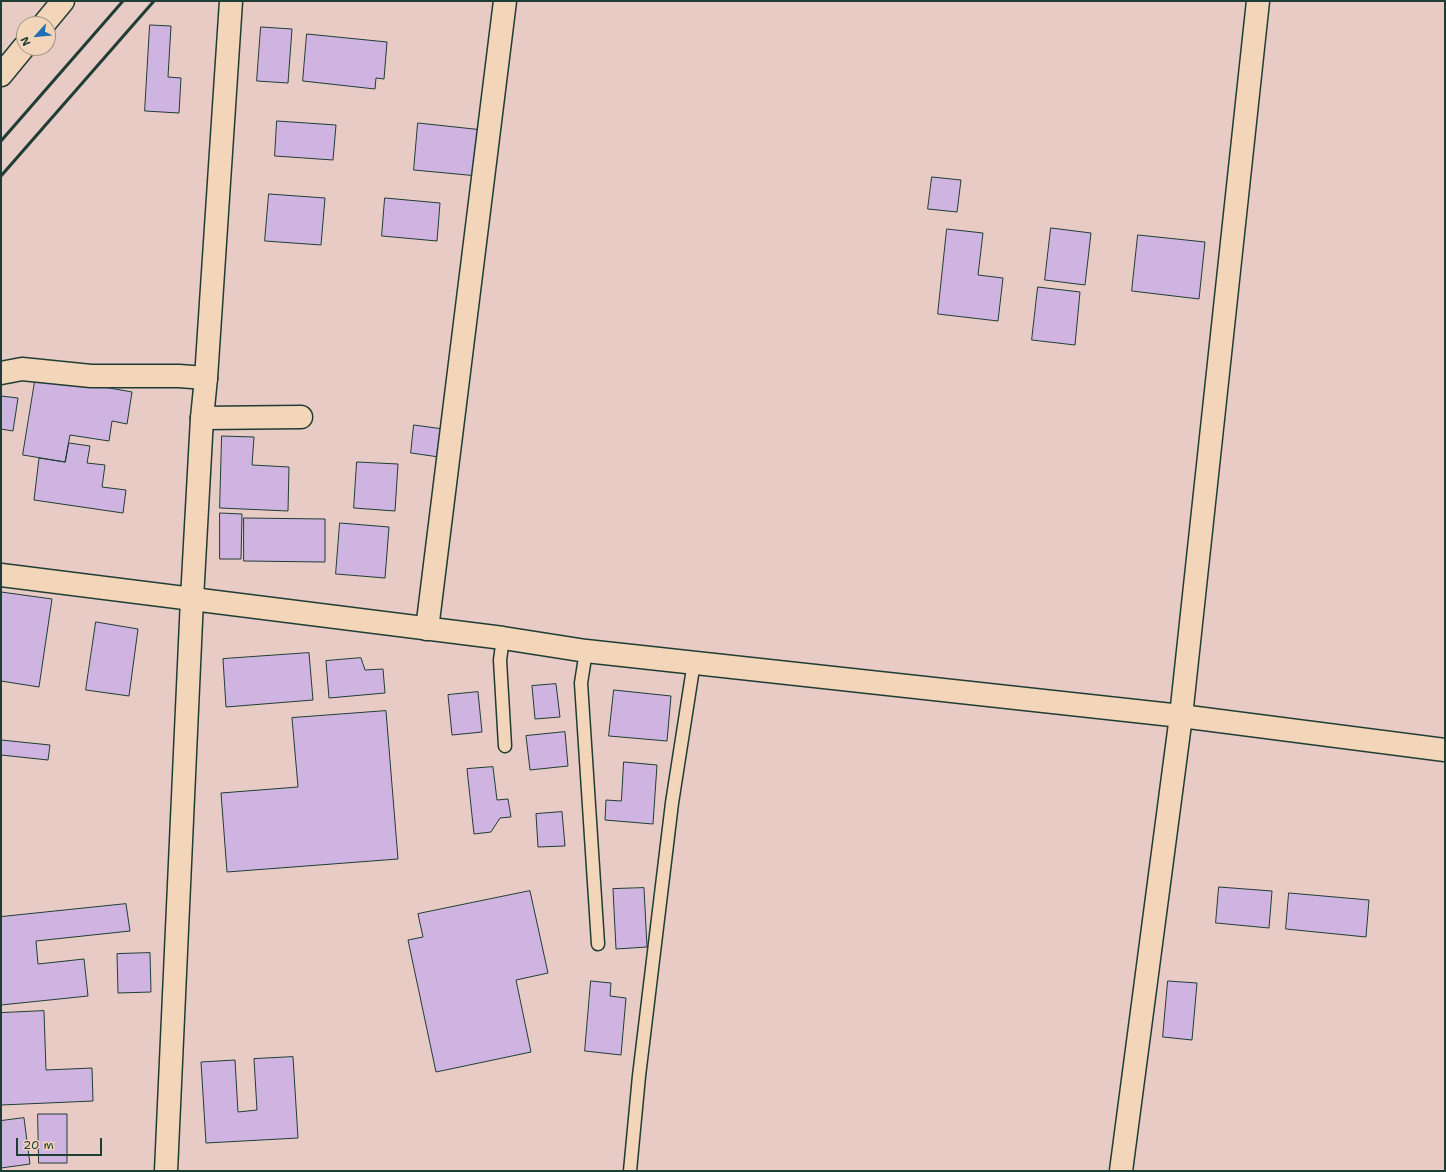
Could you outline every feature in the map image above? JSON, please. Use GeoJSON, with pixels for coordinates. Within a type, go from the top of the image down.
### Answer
{"type":"FeatureCollection","features":[{"type":"Feature","properties":{"kind":"street"},"geometry":{"type":"LineString","coordinates":[[51,16],[64,1]]}},
{"type":"Feature","properties":{"kind":"street"},"geometry":{"type":"LineString","coordinates":[[166,1171],[192,599],[202,418],[206,378],[231,1]]}},
{"type":"Feature","properties":{"kind":"street"},"geometry":{"type":"LineString","coordinates":[[427,629],[505,1]]}},
{"type":"Feature","properties":{"kind":"street"},"geometry":{"type":"LineString","coordinates":[[1121,1171],[1181,716],[1258,1]]}},
{"type":"Feature","properties":{"kind":"street"},"geometry":{"type":"LineString","coordinates":[[1,75],[17,56]]}},
{"type":"Feature","properties":{"kind":"street"},"geometry":{"type":"LineString","coordinates":[[1,373],[22,369],[91,376],[179,376],[206,378]]}},
{"type":"Feature","properties":{"kind":"street"},"geometry":{"type":"LineString","coordinates":[[202,418],[301,417]]}},
{"type":"Feature","properties":{"kind":"street"},"geometry":{"type":"LineString","coordinates":[[1,575],[503,638],[586,651],[1181,716],[1445,750]]}},
{"type":"Feature","properties":{"kind":"lane"},"geometry":{"type":"LineString","coordinates":[[503,638],[500,660],[505,746]]}},
{"type":"Feature","properties":{"kind":"lane"},"geometry":{"type":"LineString","coordinates":[[586,651],[581,683],[598,944]]}},
{"type":"Feature","properties":{"kind":"lane"},"geometry":{"type":"LineString","coordinates":[[630,1171],[639,1076],[671,811],[694,662]]}},
{"type":"Feature","properties":{"kind":"building"},"geometry":{"type":"Polygon","coordinates":[[[150,25],[171,26],[168,77],[181,78],[179,113],[145,111],[150,25]]]}},
{"type":"Feature","properties":{"kind":"building"},"geometry":{"type":"Polygon","coordinates":[[[261,27],[292,29],[288,83],[257,81],[261,27]]]}},
{"type":"Feature","properties":{"kind":"building"},"geometry":{"type":"Polygon","coordinates":[[[307,34],[387,42],[384,79],[376,78],[375,89],[303,81],[307,34]]]}},
{"type":"Feature","properties":{"kind":"building"},"geometry":{"type":"Polygon","coordinates":[[[277,121],[336,125],[333,160],[275,156],[277,121]]]}},
{"type":"Feature","properties":{"kind":"building"},"geometry":{"type":"Polygon","coordinates":[[[418,123],[483,130],[478,176],[414,170],[418,123]]]}},
{"type":"Feature","properties":{"kind":"building"},"geometry":{"type":"Polygon","coordinates":[[[932,177],[961,180],[957,212],[928,209],[932,177]]]}},
{"type":"Feature","properties":{"kind":"building"},"geometry":{"type":"Polygon","coordinates":[[[269,194],[325,198],[321,245],[265,241],[269,194]]]}},
{"type":"Feature","properties":{"kind":"building"},"geometry":{"type":"Polygon","coordinates":[[[385,198],[440,203],[437,241],[382,236],[385,198]]]}},
{"type":"Feature","properties":{"kind":"building"},"geometry":{"type":"Polygon","coordinates":[[[1051,228],[1091,233],[1085,285],[1045,280],[1051,228]]]}},
{"type":"Feature","properties":{"kind":"building"},"geometry":{"type":"Polygon","coordinates":[[[947,229],[983,233],[978,275],[1003,278],[998,321],[938,314],[947,229]]]}},
{"type":"Feature","properties":{"kind":"building"},"geometry":{"type":"Polygon","coordinates":[[[1138,235],[1205,242],[1199,299],[1132,291],[1138,235]]]}},
{"type":"Feature","properties":{"kind":"building"},"geometry":{"type":"Polygon","coordinates":[[[1038,287],[1080,292],[1075,345],[1032,340],[1038,287]]]}},
{"type":"Feature","properties":{"kind":"building"},"geometry":{"type":"Polygon","coordinates":[[[36,375],[132,392],[127,424],[112,421],[109,441],[70,435],[65,462],[23,455],[36,375]]]}},
{"type":"Feature","properties":{"kind":"building"},"geometry":{"type":"Polygon","coordinates":[[[1,396],[18,398],[13,431],[1,429],[1,396]]]}},
{"type":"Feature","properties":{"kind":"building"},"geometry":{"type":"Polygon","coordinates":[[[414,425],[443,429],[439,457],[411,453],[414,425]]]}},
{"type":"Feature","properties":{"kind":"building"},"geometry":{"type":"Polygon","coordinates":[[[222,436],[254,437],[252,465],[289,467],[288,511],[220,508],[222,436]]]}},
{"type":"Feature","properties":{"kind":"building"},"geometry":{"type":"Polygon","coordinates":[[[69,443],[90,446],[87,463],[105,465],[102,487],[126,490],[123,513],[34,500],[39,458],[65,462],[69,443]]]}},
{"type":"Feature","properties":{"kind":"building"},"geometry":{"type":"Polygon","coordinates":[[[357,462],[398,464],[395,511],[354,508],[357,462]]]}},
{"type":"Feature","properties":{"kind":"building"},"geometry":{"type":"Polygon","coordinates":[[[220,513],[242,514],[241,559],[220,559],[220,513]]]}},
{"type":"Feature","properties":{"kind":"building"},"geometry":{"type":"Polygon","coordinates":[[[244,518],[325,519],[325,562],[244,561],[244,518]]]}},
{"type":"Feature","properties":{"kind":"building"},"geometry":{"type":"Polygon","coordinates":[[[340,523],[389,527],[385,578],[336,574],[340,523]]]}},
{"type":"Feature","properties":{"kind":"building"},"geometry":{"type":"Polygon","coordinates":[[[1,592],[52,599],[39,687],[1,681],[1,592]]]}},
{"type":"Feature","properties":{"kind":"building"},"geometry":{"type":"Polygon","coordinates":[[[96,622],[138,629],[129,696],[86,690],[96,622]]]}},
{"type":"Feature","properties":{"kind":"building"},"geometry":{"type":"Polygon","coordinates":[[[309,653],[313,700],[226,707],[223,659],[309,653]]]}},
{"type":"Feature","properties":{"kind":"building"},"geometry":{"type":"Polygon","coordinates":[[[361,658],[365,670],[383,669],[385,693],[329,698],[326,661],[361,658]]]}},
{"type":"Feature","properties":{"kind":"building"},"geometry":{"type":"Polygon","coordinates":[[[556,684],[560,717],[535,719],[532,686],[556,684]]]}},
{"type":"Feature","properties":{"kind":"building"},"geometry":{"type":"Polygon","coordinates":[[[614,690],[671,696],[667,741],[609,736],[614,690]]]}},
{"type":"Feature","properties":{"kind":"building"},"geometry":{"type":"Polygon","coordinates":[[[478,692],[482,732],[452,735],[448,695],[478,692]]]}},
{"type":"Feature","properties":{"kind":"building"},"geometry":{"type":"Polygon","coordinates":[[[386,711],[398,859],[227,872],[221,793],[298,787],[292,718],[386,711]]]}},
{"type":"Feature","properties":{"kind":"building"},"geometry":{"type":"Polygon","coordinates":[[[565,732],[568,766],[530,770],[526,736],[565,732]]]}},
{"type":"Feature","properties":{"kind":"building"},"geometry":{"type":"Polygon","coordinates":[[[1,740],[50,745],[48,760],[1,755],[1,740]]]}},
{"type":"Feature","properties":{"kind":"building"},"geometry":{"type":"Polygon","coordinates":[[[624,762],[657,765],[653,824],[605,820],[606,800],[621,801],[624,762]]]}},
{"type":"Feature","properties":{"kind":"building"},"geometry":{"type":"Polygon","coordinates":[[[493,767],[497,800],[508,799],[511,817],[500,818],[491,832],[474,834],[467,769],[493,767]]]}},
{"type":"Feature","properties":{"kind":"building"},"geometry":{"type":"Polygon","coordinates":[[[562,812],[565,846],[538,847],[536,814],[562,812]]]}},
{"type":"Feature","properties":{"kind":"building"},"geometry":{"type":"Polygon","coordinates":[[[1219,887],[1272,891],[1269,928],[1216,923],[1219,887]]]}},
{"type":"Feature","properties":{"kind":"building"},"geometry":{"type":"Polygon","coordinates":[[[644,888],[647,947],[616,949],[613,889],[644,888]]]}},
{"type":"Feature","properties":{"kind":"building"},"geometry":{"type":"Polygon","coordinates":[[[530,891],[548,973],[516,980],[531,1052],[436,1072],[408,940],[423,937],[418,914],[530,891]]]}},
{"type":"Feature","properties":{"kind":"building"},"geometry":{"type":"Polygon","coordinates":[[[1289,893],[1369,900],[1366,937],[1286,929],[1289,893]]]}},
{"type":"Feature","properties":{"kind":"building"},"geometry":{"type":"Polygon","coordinates":[[[126,904],[130,931],[36,941],[38,964],[84,959],[88,996],[1,1005],[1,917],[126,904]]]}},
{"type":"Feature","properties":{"kind":"building"},"geometry":{"type":"Polygon","coordinates":[[[150,953],[151,992],[118,993],[117,954],[150,953]]]}},
{"type":"Feature","properties":{"kind":"building"},"geometry":{"type":"Polygon","coordinates":[[[591,981],[611,983],[610,996],[626,998],[621,1055],[585,1051],[591,981]]]}},
{"type":"Feature","properties":{"kind":"building"},"geometry":{"type":"Polygon","coordinates":[[[1168,981],[1197,983],[1192,1040],[1163,1037],[1168,981]]]}},
{"type":"Feature","properties":{"kind":"building"},"geometry":{"type":"Polygon","coordinates":[[[44,1011],[46,1070],[92,1068],[93,1101],[1,1105],[1,1013],[44,1011]]]}},
{"type":"Feature","properties":{"kind":"building"},"geometry":{"type":"Polygon","coordinates":[[[293,1057],[298,1138],[206,1143],[201,1062],[235,1060],[238,1112],[257,1110],[254,1059],[293,1057]]]}},
{"type":"Feature","properties":{"kind":"building"},"geometry":{"type":"Polygon","coordinates":[[[38,1114],[67,1114],[67,1163],[39,1163],[38,1114]]]}},
{"type":"Feature","properties":{"kind":"building"},"geometry":{"type":"Polygon","coordinates":[[[24,1118],[30,1164],[1,1168],[1,1121],[24,1118]]]}},
{"type":"Feature","properties":{"kind":"railway"},"geometry":{"type":"LineString","coordinates":[[1,141],[123,1]]}},
{"type":"Feature","properties":{"kind":"railway"},"geometry":{"type":"LineString","coordinates":[[1,176],[154,1]]}}]}
